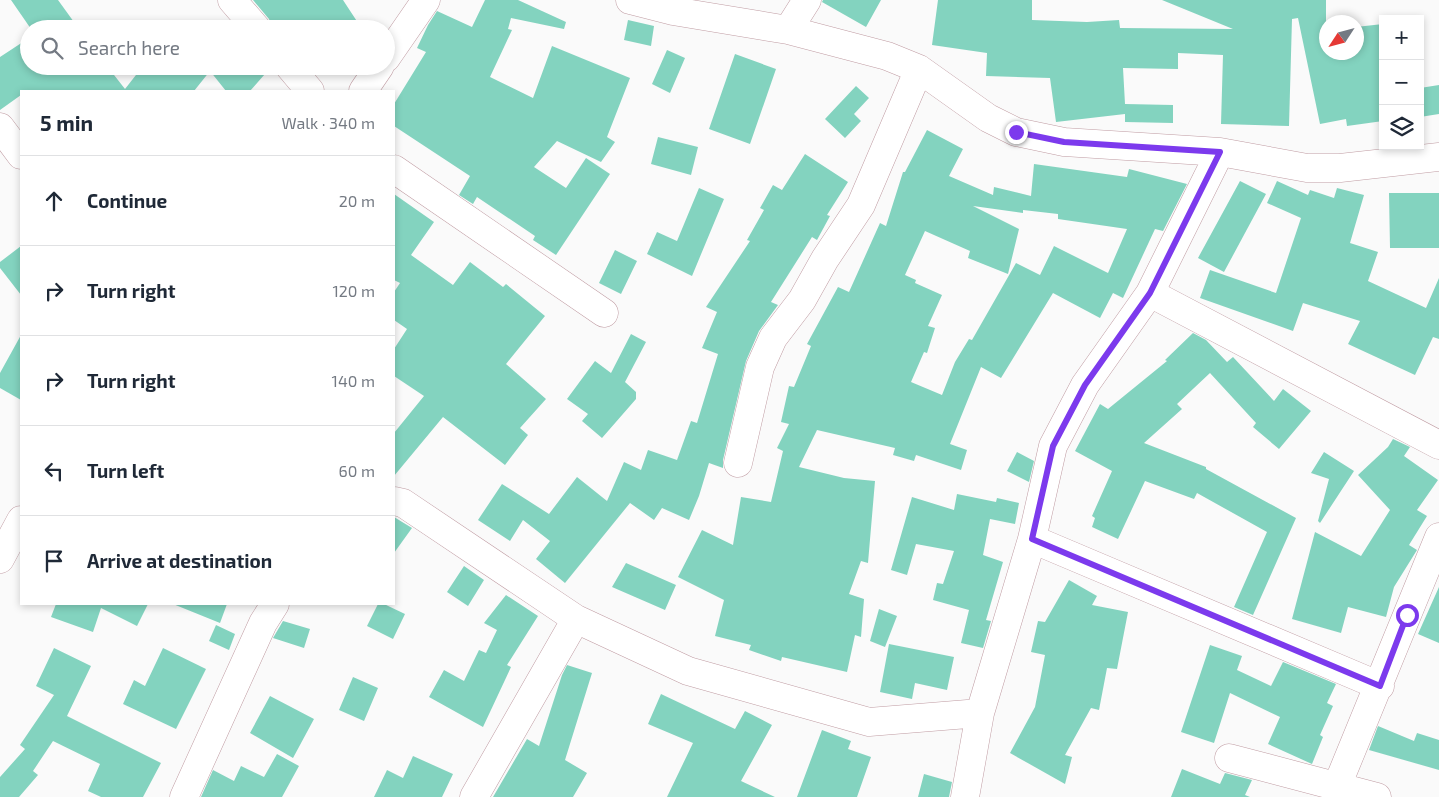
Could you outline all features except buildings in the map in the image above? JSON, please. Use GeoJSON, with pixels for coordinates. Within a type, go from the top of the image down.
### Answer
{"type":"FeatureCollection","features":[{"type":"Feature","properties":{"kind":"street"},"geometry":{"type":"LineString","coordinates":[[232,0],[249,20]]}},
{"type":"Feature","properties":{"kind":"street"},"geometry":{"type":"LineString","coordinates":[[395,45],[426,0]]}},
{"type":"Feature","properties":{"kind":"street"},"geometry":{"type":"LineString","coordinates":[[630,0],[672,11],[788,30],[887,56],[919,69],[988,118],[1016,132],[1038,138],[1064,142],[1220,152],[1308,168],[1340,168],[1439,157]]}},
{"type":"Feature","properties":{"kind":"street"},"geometry":{"type":"LineString","coordinates":[[788,30],[806,0]]}},
{"type":"Feature","properties":{"kind":"street"},"geometry":{"type":"LineString","coordinates":[[738,463],[760,367],[773,338],[802,300],[825,259],[861,206],[919,69]]}},
{"type":"Feature","properties":{"kind":"street"},"geometry":{"type":"LineString","coordinates":[[297,75],[309,90]]}},
{"type":"Feature","properties":{"kind":"street"},"geometry":{"type":"LineString","coordinates":[[364,90],[374,75]]}},
{"type":"Feature","properties":{"kind":"street"},"geometry":{"type":"LineString","coordinates":[[0,127],[20,154]]}},
{"type":"Feature","properties":{"kind":"street"},"geometry":{"type":"LineString","coordinates":[[965,797],[980,713],[1032,539],[1053,446],[1085,385],[1150,293],[1220,152]]}},
{"type":"Feature","properties":{"kind":"street"},"geometry":{"type":"LineString","coordinates":[[395,170],[604,313]]}},
{"type":"Feature","properties":{"kind":"street"},"geometry":{"type":"LineString","coordinates":[[1150,293],[1439,445]]}},
{"type":"Feature","properties":{"kind":"street"},"geometry":{"type":"LineString","coordinates":[[395,501],[403,502],[576,619],[688,671],[869,722],[980,713]]}},
{"type":"Feature","properties":{"kind":"street"},"geometry":{"type":"LineString","coordinates":[[0,560],[11,526]]}},
{"type":"Feature","properties":{"kind":"street"},"geometry":{"type":"LineString","coordinates":[[1337,786],[1380,686],[1439,537]]}},
{"type":"Feature","properties":{"kind":"street"},"geometry":{"type":"LineString","coordinates":[[1032,539],[1380,686]]}},
{"type":"Feature","properties":{"kind":"street"},"geometry":{"type":"LineString","coordinates":[[184,797],[263,623],[274,605]]}},
{"type":"Feature","properties":{"kind":"street"},"geometry":{"type":"LineString","coordinates":[[474,797],[576,619]]}},
{"type":"Feature","properties":{"kind":"street"},"geometry":{"type":"LineString","coordinates":[[1229,758],[1377,797]]}},
{"type":"Feature","properties":{"kind":"route"},"geometry":{"type":"LineString","coordinates":[[1016,132],[1064,142],[1220,152],[1150,293],[1085,385],[1053,446],[1032,539],[1380,686],[1407,615]]}}]}
